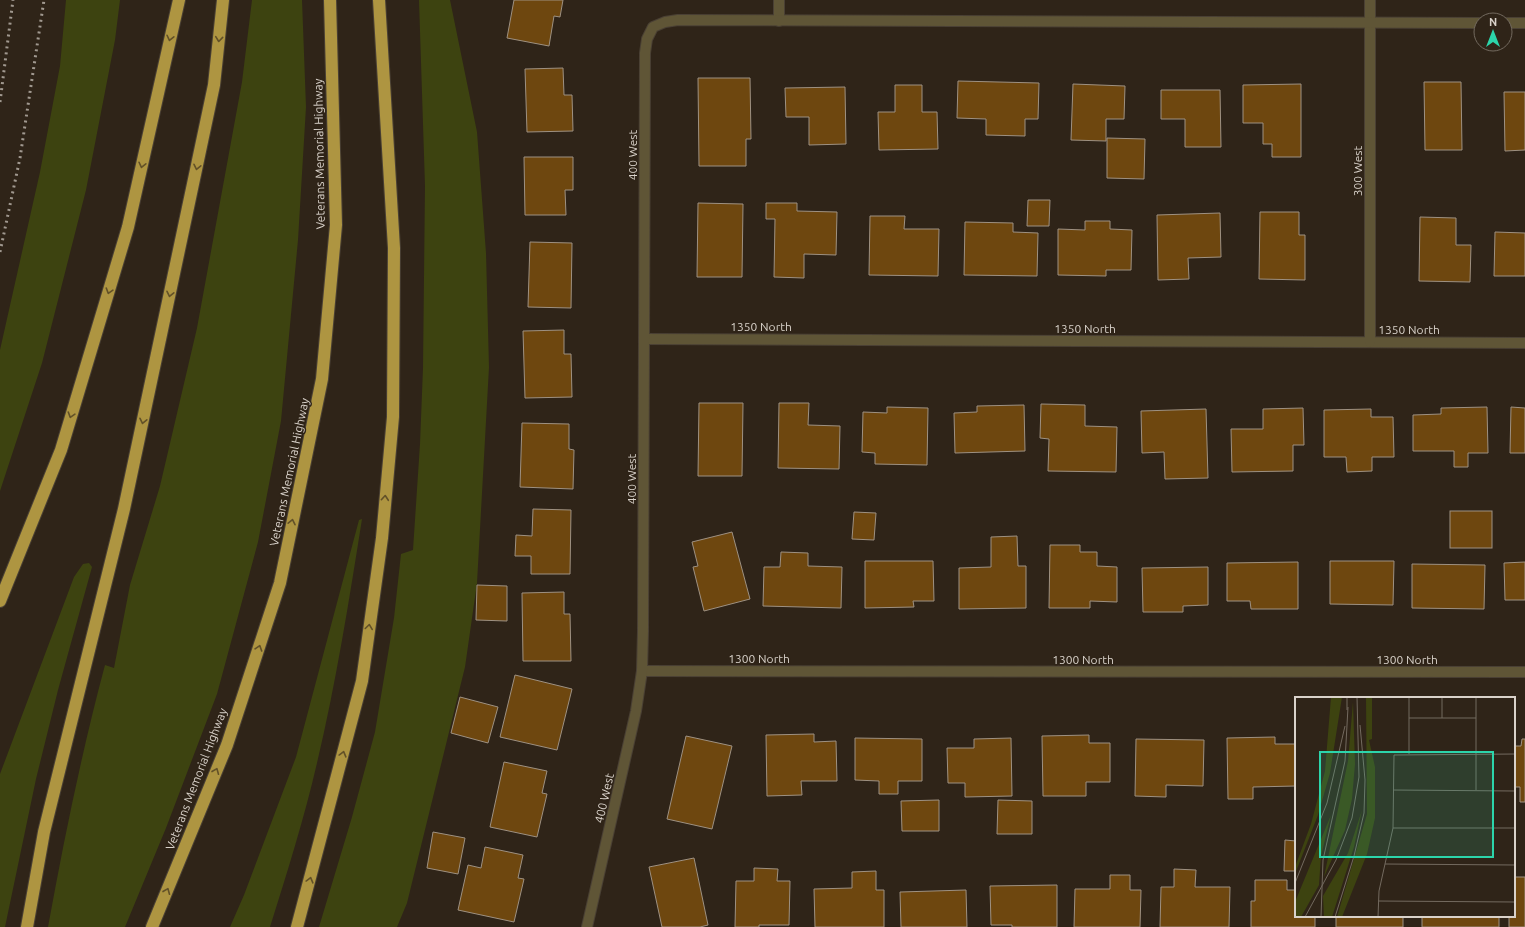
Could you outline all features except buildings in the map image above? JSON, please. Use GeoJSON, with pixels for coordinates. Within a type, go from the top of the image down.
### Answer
{"type":"FeatureCollection","features":[{"type":"Feature","properties":{"kind":"highway"},"geometry":{"type":"LineString","coordinates":[[0,601],[61,450],[128,227],[179,0]]}},
{"type":"Feature","properties":{"kind":"highway"},"geometry":{"type":"LineString","coordinates":[[27,927],[44,832],[124,509],[214,85],[223,0]]}},
{"type":"Feature","properties":{"kind":"highway","name":"Veterans Memorial Highway"},"geometry":{"type":"LineString","coordinates":[[152,927],[227,745],[280,583],[322,379],[336,225],[330,0]]}},
{"type":"Feature","properties":{"kind":"highway"},"geometry":{"type":"LineString","coordinates":[[296,927],[362,681],[382,538],[393,417],[394,248],[379,0]]}},
{"type":"Feature","properties":{"kind":"street"},"geometry":{"type":"LineString","coordinates":[[779,0],[779,21],[1473,23]]}},
{"type":"Feature","properties":{"kind":"street","name":"300 West"},"geometry":{"type":"LineString","coordinates":[[1370,0],[1370,342]]}},
{"type":"Feature","properties":{"kind":"street","name":"400 West"},"geometry":{"type":"LineString","coordinates":[[587,927],[628,749],[642,671],[645,53],[647,39],[653,27],[665,22],[678,20],[779,21]]}},
{"type":"Feature","properties":{"kind":"street"},"geometry":{"type":"LineString","coordinates":[[1513,23],[1525,23]]}},
{"type":"Feature","properties":{"kind":"street","name":"1350 North"},"geometry":{"type":"LineString","coordinates":[[644,339],[1525,343]]}},
{"type":"Feature","properties":{"kind":"street","name":"1300 North"},"geometry":{"type":"LineString","coordinates":[[642,671],[1525,672]]}},
{"type":"Feature","properties":{"kind":"green space"},"geometry":{"type":"Polygon","coordinates":[[[66,0],[120,0],[115,40],[86,190],[42,363],[0,491],[0,350],[40,172],[60,66],[66,0]]]}},
{"type":"Feature","properties":{"kind":"green space"},"geometry":{"type":"Polygon","coordinates":[[[252,0],[302,0],[306,107],[298,240],[281,421],[258,542],[217,694],[166,828],[125,927],[48,927],[74,795],[97,697],[105,665],[114,668],[130,585],[160,486],[197,328],[242,82],[252,0]]]}},
{"type":"Feature","properties":{"kind":"green space"},"geometry":{"type":"Polygon","coordinates":[[[419,0],[450,0],[477,132],[486,253],[489,367],[477,583],[465,667],[407,903],[397,927],[319,927],[352,817],[375,732],[394,618],[401,554],[413,550],[423,368],[425,186],[419,0]]]}},
{"type":"Feature","properties":{"kind":"green space"},"geometry":{"type":"Polygon","coordinates":[[[362,519],[342,642],[324,733],[301,825],[270,927],[230,927],[244,895],[296,757],[359,520],[362,519]]]}},
{"type":"Feature","properties":{"kind":"green space"},"geometry":{"type":"Polygon","coordinates":[[[89,563],[92,567],[58,690],[36,779],[5,927],[0,927],[0,774],[74,577],[83,564],[89,563]]]}},
{"type":"Feature","properties":{"kind":"railway"},"geometry":{"type":"LineString","coordinates":[[0,102],[13,0]]}},
{"type":"Feature","properties":{"kind":"railway"},"geometry":{"type":"LineString","coordinates":[[0,252],[20,158],[44,0]]}}]}
